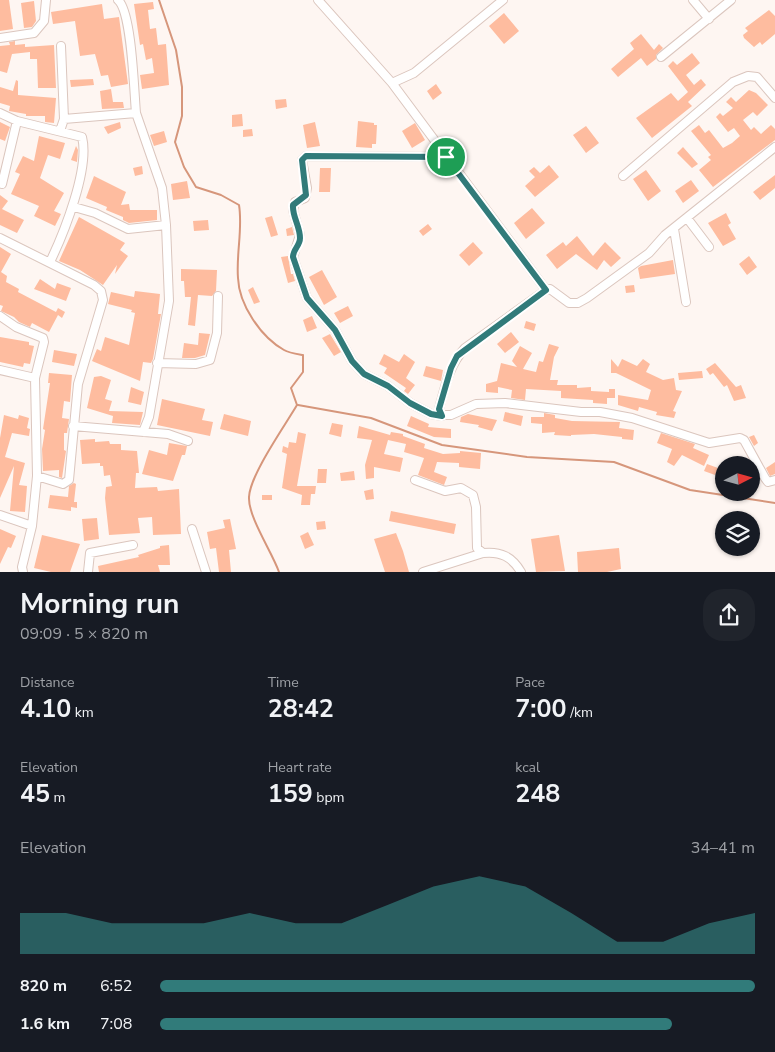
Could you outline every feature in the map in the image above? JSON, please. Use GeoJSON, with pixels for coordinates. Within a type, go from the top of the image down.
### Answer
{"type":"FeatureCollection","features":[{"type":"Feature","properties":{"kind":"street"},"geometry":{"type":"LineString","coordinates":[[0,38],[34,33],[44,21],[46,0]]}},
{"type":"Feature","properties":{"kind":"street"},"geometry":{"type":"LineString","coordinates":[[118,0],[125,8],[132,54],[136,113],[162,188],[166,225],[169,301],[149,417],[143,432]]}},
{"type":"Feature","properties":{"kind":"street"},"geometry":{"type":"LineString","coordinates":[[318,0],[392,83],[546,290],[550,290],[568,303],[582,301],[649,253],[687,218],[775,147]]}},
{"type":"Feature","properties":{"kind":"street"},"geometry":{"type":"LineString","coordinates":[[392,83],[414,73],[503,0]]}},
{"type":"Feature","properties":{"kind":"street"},"geometry":{"type":"LineString","coordinates":[[693,0],[709,19]]}},
{"type":"Feature","properties":{"kind":"street"},"geometry":{"type":"LineString","coordinates":[[661,57],[731,0]]}},
{"type":"Feature","properties":{"kind":"street"},"geometry":{"type":"LineString","coordinates":[[60,131],[64,119],[61,46]]}},
{"type":"Feature","properties":{"kind":"street"},"geometry":{"type":"LineString","coordinates":[[623,176],[733,82],[748,76],[757,77],[775,98]]}},
{"type":"Feature","properties":{"kind":"street"},"geometry":{"type":"LineString","coordinates":[[0,113],[17,121],[82,137],[86,150],[74,207],[50,262]]}},
{"type":"Feature","properties":{"kind":"street"},"geometry":{"type":"LineString","coordinates":[[64,119],[136,113]]}},
{"type":"Feature","properties":{"kind":"street"},"geometry":{"type":"LineString","coordinates":[[2,184],[17,121]]}},
{"type":"Feature","properties":{"kind":"street"},"geometry":{"type":"LineString","coordinates":[[446,157],[306,156],[302,160],[307,192],[305,198],[295,202],[293,210],[300,235],[299,242],[293,252],[293,257],[307,298],[335,330],[352,361],[364,374],[388,386],[410,403],[431,414],[442,416],[451,415],[476,404],[505,403],[581,412],[600,412],[632,418],[709,443],[740,438],[744,440],[764,478],[768,482],[775,480]]}},
{"type":"Feature","properties":{"kind":"street"},"geometry":{"type":"LineString","coordinates":[[74,207],[95,213],[128,229],[166,225]]}},
{"type":"Feature","properties":{"kind":"street"},"geometry":{"type":"LineString","coordinates":[[687,218],[708,247]]}},
{"type":"Feature","properties":{"kind":"street"},"geometry":{"type":"LineString","coordinates":[[674,229],[686,302]]}},
{"type":"Feature","properties":{"kind":"street"},"geometry":{"type":"LineString","coordinates":[[0,238],[94,285],[101,291],[103,300],[78,384],[69,480],[63,484],[37,476]]}},
{"type":"Feature","properties":{"kind":"street"},"geometry":{"type":"LineString","coordinates":[[442,416],[439,409],[451,368],[457,356],[546,290]]}},
{"type":"Feature","properties":{"kind":"street"},"geometry":{"type":"LineString","coordinates":[[157,363],[196,364],[210,360],[217,333],[218,296]]}},
{"type":"Feature","properties":{"kind":"street"},"geometry":{"type":"LineString","coordinates":[[0,316],[16,327],[43,338],[44,342],[35,378],[37,476],[32,526],[22,567],[23,572]]}},
{"type":"Feature","properties":{"kind":"street"},"geometry":{"type":"LineString","coordinates":[[0,370],[35,378]]}},
{"type":"Feature","properties":{"kind":"street"},"geometry":{"type":"LineString","coordinates":[[73,426],[168,434],[188,442]]}},
{"type":"Feature","properties":{"kind":"street"},"geometry":{"type":"LineString","coordinates":[[415,480],[445,490],[461,488],[473,495],[476,507],[477,548],[483,553]]}},
{"type":"Feature","properties":{"kind":"street"},"geometry":{"type":"LineString","coordinates":[[0,515],[32,526]]}},
{"type":"Feature","properties":{"kind":"street"},"geometry":{"type":"LineString","coordinates":[[192,529],[206,572]]}},
{"type":"Feature","properties":{"kind":"street"},"geometry":{"type":"LineString","coordinates":[[88,572],[90,552],[133,545]]}},
{"type":"Feature","properties":{"kind":"street"},"geometry":{"type":"LineString","coordinates":[[423,572],[483,553],[503,554],[512,560],[520,572]]}},
{"type":"Feature","properties":{"kind":"street"},"geometry":{"type":"LineString","coordinates":[[456,562],[458,572]]}},
{"type":"Feature","properties":{"kind":"building"},"geometry":{"type":"Polygon","coordinates":[[[0,0],[9,0],[13,29],[0,31],[0,0]]]}},
{"type":"Feature","properties":{"kind":"building"},"geometry":{"type":"Polygon","coordinates":[[[34,1],[36,21],[32,27],[24,28],[21,3],[34,1]]]}},
{"type":"Feature","properties":{"kind":"building"},"geometry":{"type":"Polygon","coordinates":[[[153,2],[154,9],[148,10],[150,29],[156,28],[158,45],[166,44],[169,85],[142,89],[140,75],[154,73],[152,58],[146,60],[143,44],[140,45],[134,4],[153,2]]]}},
{"type":"Feature","properties":{"kind":"building"},"geometry":{"type":"Polygon","coordinates":[[[102,4],[104,19],[119,17],[128,84],[111,87],[108,75],[101,76],[95,54],[80,56],[75,21],[53,24],[51,12],[102,4]]]}},
{"type":"Feature","properties":{"kind":"building"},"geometry":{"type":"Polygon","coordinates":[[[769,10],[775,16],[775,34],[762,45],[760,42],[754,47],[744,38],[743,35],[748,31],[745,28],[769,10]]]}},
{"type":"Feature","properties":{"kind":"building"},"geometry":{"type":"Polygon","coordinates":[[[504,13],[519,31],[504,44],[489,26],[504,13]]]}},
{"type":"Feature","properties":{"kind":"building"},"geometry":{"type":"Polygon","coordinates":[[[641,34],[654,50],[659,44],[663,48],[656,55],[656,59],[647,66],[641,58],[618,77],[611,69],[634,49],[630,43],[641,34]]]}},
{"type":"Feature","properties":{"kind":"building"},"geometry":{"type":"Polygon","coordinates":[[[15,41],[15,45],[25,44],[25,47],[54,45],[56,88],[38,88],[37,59],[30,59],[30,52],[12,54],[7,73],[0,71],[0,46],[10,45],[9,42],[15,41]]]}},
{"type":"Feature","properties":{"kind":"building"},"geometry":{"type":"Polygon","coordinates":[[[692,53],[700,63],[686,75],[694,85],[701,79],[706,85],[688,102],[692,106],[652,138],[636,118],[671,93],[678,101],[688,92],[668,66],[673,61],[677,65],[692,53]]]}},
{"type":"Feature","properties":{"kind":"building"},"geometry":{"type":"Polygon","coordinates":[[[93,79],[94,85],[71,87],[70,80],[93,79]]]}},
{"type":"Feature","properties":{"kind":"building"},"geometry":{"type":"Polygon","coordinates":[[[16,80],[18,81],[18,95],[56,98],[54,123],[45,122],[45,116],[26,116],[26,114],[9,111],[10,106],[0,103],[0,87],[13,91],[16,80]]]}},
{"type":"Feature","properties":{"kind":"building"},"geometry":{"type":"Polygon","coordinates":[[[436,84],[442,93],[433,100],[427,91],[436,84]]]}},
{"type":"Feature","properties":{"kind":"building"},"geometry":{"type":"Polygon","coordinates":[[[111,89],[113,102],[123,102],[124,108],[102,109],[100,91],[111,89]]]}},
{"type":"Feature","properties":{"kind":"building"},"geometry":{"type":"Polygon","coordinates":[[[749,90],[756,93],[768,105],[757,116],[753,112],[743,120],[751,130],[754,127],[761,134],[771,125],[775,129],[775,140],[713,187],[699,170],[711,160],[708,157],[711,155],[691,131],[699,125],[705,133],[709,130],[723,148],[732,143],[740,136],[734,128],[728,132],[716,117],[720,113],[723,116],[733,108],[726,102],[731,97],[736,102],[749,90]]]}},
{"type":"Feature","properties":{"kind":"building"},"geometry":{"type":"Polygon","coordinates":[[[286,99],[287,107],[276,109],[275,100],[286,99]]]}},
{"type":"Feature","properties":{"kind":"building"},"geometry":{"type":"Polygon","coordinates":[[[242,114],[243,126],[232,127],[232,115],[242,114]]]}},
{"type":"Feature","properties":{"kind":"building"},"geometry":{"type":"Polygon","coordinates":[[[358,121],[377,125],[376,144],[372,144],[372,148],[356,147],[358,121]]]}},
{"type":"Feature","properties":{"kind":"building"},"geometry":{"type":"Polygon","coordinates":[[[0,122],[10,127],[5,141],[0,139],[0,122]]]}},
{"type":"Feature","properties":{"kind":"building"},"geometry":{"type":"Polygon","coordinates":[[[120,122],[121,128],[108,134],[104,127],[120,122]]]}},
{"type":"Feature","properties":{"kind":"building"},"geometry":{"type":"Polygon","coordinates":[[[315,122],[320,146],[307,148],[303,125],[315,122]]]}},
{"type":"Feature","properties":{"kind":"building"},"geometry":{"type":"Polygon","coordinates":[[[415,123],[425,140],[412,148],[402,131],[415,123]]]}},
{"type":"Feature","properties":{"kind":"building"},"geometry":{"type":"Polygon","coordinates":[[[586,126],[599,143],[586,153],[573,135],[586,126]]]}},
{"type":"Feature","properties":{"kind":"building"},"geometry":{"type":"Polygon","coordinates":[[[252,129],[253,136],[243,137],[243,130],[252,129]]]}},
{"type":"Feature","properties":{"kind":"building"},"geometry":{"type":"Polygon","coordinates":[[[164,131],[167,142],[154,146],[150,135],[164,131]]]}},
{"type":"Feature","properties":{"kind":"building"},"geometry":{"type":"Polygon","coordinates":[[[39,136],[65,143],[60,159],[48,155],[40,178],[64,193],[54,211],[61,214],[55,226],[34,216],[39,206],[11,194],[20,174],[15,172],[23,156],[34,161],[39,136]]]}},
{"type":"Feature","properties":{"kind":"building"},"geometry":{"type":"Polygon","coordinates":[[[76,146],[78,150],[77,162],[71,160],[76,146]]]}},
{"type":"Feature","properties":{"kind":"building"},"geometry":{"type":"Polygon","coordinates":[[[683,147],[698,164],[692,168],[677,153],[683,147]]]}},
{"type":"Feature","properties":{"kind":"building"},"geometry":{"type":"Polygon","coordinates":[[[549,165],[559,177],[535,197],[525,186],[535,177],[529,171],[534,167],[540,173],[549,165]]]}},
{"type":"Feature","properties":{"kind":"building"},"geometry":{"type":"Polygon","coordinates":[[[142,166],[143,174],[135,176],[133,168],[142,166]]]}},
{"type":"Feature","properties":{"kind":"building"},"geometry":{"type":"Polygon","coordinates":[[[320,168],[331,168],[330,192],[319,192],[320,168]]]}},
{"type":"Feature","properties":{"kind":"building"},"geometry":{"type":"Polygon","coordinates":[[[646,170],[661,191],[648,201],[633,179],[646,170]]]}},
{"type":"Feature","properties":{"kind":"building"},"geometry":{"type":"Polygon","coordinates":[[[775,175],[775,188],[760,200],[753,192],[775,175]]]}},
{"type":"Feature","properties":{"kind":"building"},"geometry":{"type":"Polygon","coordinates":[[[94,176],[126,192],[121,205],[129,204],[130,210],[157,210],[157,220],[129,223],[123,220],[123,217],[106,210],[107,207],[86,198],[94,176]]]}},
{"type":"Feature","properties":{"kind":"building"},"geometry":{"type":"Polygon","coordinates":[[[691,180],[699,191],[683,203],[675,191],[691,180]]]}},
{"type":"Feature","properties":{"kind":"building"},"geometry":{"type":"Polygon","coordinates":[[[187,181],[190,198],[173,200],[171,184],[187,181]]]}},
{"type":"Feature","properties":{"kind":"building"},"geometry":{"type":"Polygon","coordinates":[[[0,195],[8,201],[2,209],[24,220],[17,233],[0,225],[0,195]]]}},
{"type":"Feature","properties":{"kind":"building"},"geometry":{"type":"Polygon","coordinates":[[[532,208],[545,223],[526,239],[514,223],[532,208]]]}},
{"type":"Feature","properties":{"kind":"building"},"geometry":{"type":"Polygon","coordinates":[[[726,213],[731,223],[728,225],[736,239],[723,246],[708,223],[726,213]]]}},
{"type":"Feature","properties":{"kind":"building"},"geometry":{"type":"Polygon","coordinates":[[[272,216],[278,235],[271,237],[265,218],[272,216]]]}},
{"type":"Feature","properties":{"kind":"building"},"geometry":{"type":"Polygon","coordinates":[[[79,217],[125,243],[120,250],[128,256],[115,274],[117,265],[103,285],[80,270],[59,261],[79,217]]]}},
{"type":"Feature","properties":{"kind":"building"},"geometry":{"type":"Polygon","coordinates":[[[208,220],[209,230],[194,231],[193,221],[208,220]]]}},
{"type":"Feature","properties":{"kind":"building"},"geometry":{"type":"Polygon","coordinates":[[[428,224],[432,229],[423,236],[419,231],[428,224]]]}},
{"type":"Feature","properties":{"kind":"building"},"geometry":{"type":"Polygon","coordinates":[[[292,227],[294,235],[287,236],[286,229],[292,227]]]}},
{"type":"Feature","properties":{"kind":"building"},"geometry":{"type":"Polygon","coordinates":[[[577,236],[593,256],[605,242],[621,258],[611,267],[604,260],[597,270],[576,254],[557,269],[546,255],[563,242],[566,246],[577,236]]]}},
{"type":"Feature","properties":{"kind":"building"},"geometry":{"type":"Polygon","coordinates":[[[473,242],[483,253],[469,266],[459,255],[473,242]]]}},
{"type":"Feature","properties":{"kind":"building"},"geometry":{"type":"Polygon","coordinates":[[[0,247],[11,254],[1,272],[7,276],[6,282],[19,289],[18,292],[56,312],[58,308],[65,312],[62,318],[58,315],[49,332],[32,323],[30,327],[1,311],[3,306],[0,305],[0,247]]]}},
{"type":"Feature","properties":{"kind":"building"},"geometry":{"type":"Polygon","coordinates":[[[288,256],[291,274],[293,274],[295,281],[288,283],[281,257],[288,256]]]}},
{"type":"Feature","properties":{"kind":"building"},"geometry":{"type":"Polygon","coordinates":[[[749,256],[757,267],[747,275],[739,264],[749,256]]]}},
{"type":"Feature","properties":{"kind":"building"},"geometry":{"type":"Polygon","coordinates":[[[673,260],[675,274],[640,279],[638,268],[641,266],[673,260]]]}},
{"type":"Feature","properties":{"kind":"building"},"geometry":{"type":"Polygon","coordinates":[[[181,269],[217,270],[216,291],[212,296],[198,295],[195,326],[188,325],[191,297],[185,297],[184,281],[181,281],[181,269]]]}},
{"type":"Feature","properties":{"kind":"building"},"geometry":{"type":"Polygon","coordinates":[[[322,270],[337,297],[324,305],[309,277],[322,270]]]}},
{"type":"Feature","properties":{"kind":"building"},"geometry":{"type":"Polygon","coordinates":[[[40,279],[55,289],[57,283],[71,288],[66,301],[34,289],[40,279]]]}},
{"type":"Feature","properties":{"kind":"building"},"geometry":{"type":"Polygon","coordinates":[[[634,285],[635,292],[626,293],[625,286],[634,285]]]}},
{"type":"Feature","properties":{"kind":"building"},"geometry":{"type":"Polygon","coordinates":[[[253,287],[260,302],[254,304],[248,290],[253,287]]]}},
{"type":"Feature","properties":{"kind":"building"},"geometry":{"type":"Polygon","coordinates":[[[135,291],[160,294],[158,314],[161,314],[153,359],[151,363],[143,362],[140,381],[92,361],[97,349],[101,351],[105,337],[129,345],[135,313],[131,312],[132,310],[108,304],[111,292],[134,297],[135,291]]]}},
{"type":"Feature","properties":{"kind":"building"},"geometry":{"type":"Polygon","coordinates":[[[348,306],[353,316],[340,323],[334,313],[348,306]]]}},
{"type":"Feature","properties":{"kind":"building"},"geometry":{"type":"Polygon","coordinates":[[[312,316],[317,328],[307,332],[303,320],[312,316]]]}},
{"type":"Feature","properties":{"kind":"building"},"geometry":{"type":"Polygon","coordinates":[[[526,321],[536,324],[534,331],[524,328],[526,321]]]}},
{"type":"Feature","properties":{"kind":"building"},"geometry":{"type":"Polygon","coordinates":[[[511,332],[519,342],[505,353],[497,344],[511,332]]]}},
{"type":"Feature","properties":{"kind":"building"},"geometry":{"type":"Polygon","coordinates":[[[199,333],[210,334],[205,355],[195,358],[182,358],[184,343],[198,345],[199,333]]]}},
{"type":"Feature","properties":{"kind":"building"},"geometry":{"type":"Polygon","coordinates":[[[330,334],[341,352],[334,356],[322,338],[330,334]]]}},
{"type":"Feature","properties":{"kind":"building"},"geometry":{"type":"Polygon","coordinates":[[[0,337],[29,342],[29,345],[34,346],[30,364],[24,363],[23,367],[0,362],[0,337]]]}},
{"type":"Feature","properties":{"kind":"building"},"geometry":{"type":"Polygon","coordinates":[[[549,344],[559,347],[554,357],[550,380],[558,380],[557,385],[577,385],[577,388],[591,387],[591,391],[609,392],[609,389],[615,389],[615,398],[607,398],[607,404],[593,403],[593,400],[561,398],[561,391],[526,389],[525,400],[511,398],[512,390],[498,387],[498,393],[486,392],[486,384],[497,381],[501,363],[517,367],[512,361],[520,346],[532,353],[523,369],[536,372],[539,361],[543,362],[549,344]]]}},
{"type":"Feature","properties":{"kind":"building"},"geometry":{"type":"Polygon","coordinates":[[[54,350],[77,354],[74,366],[52,362],[54,350]]]}},
{"type":"Feature","properties":{"kind":"building"},"geometry":{"type":"Polygon","coordinates":[[[384,354],[399,362],[404,354],[415,362],[406,378],[415,385],[408,394],[404,391],[406,388],[384,373],[387,368],[379,364],[384,354]]]}},
{"type":"Feature","properties":{"kind":"building"},"geometry":{"type":"Polygon","coordinates":[[[611,359],[618,367],[622,359],[637,366],[643,359],[650,364],[646,372],[663,380],[674,378],[676,390],[682,391],[673,411],[676,412],[674,418],[656,415],[657,412],[639,407],[638,411],[618,405],[618,395],[648,400],[651,390],[616,373],[611,373],[611,359]]]}},
{"type":"Feature","properties":{"kind":"building"},"geometry":{"type":"Polygon","coordinates":[[[715,363],[736,387],[741,385],[746,398],[734,401],[727,385],[724,387],[713,373],[710,375],[706,369],[715,363]]]}},
{"type":"Feature","properties":{"kind":"building"},"geometry":{"type":"Polygon","coordinates":[[[426,366],[443,370],[441,381],[423,376],[426,366]]]}},
{"type":"Feature","properties":{"kind":"building"},"geometry":{"type":"Polygon","coordinates":[[[702,371],[703,378],[679,380],[678,373],[702,371]]]}},
{"type":"Feature","properties":{"kind":"building"},"geometry":{"type":"Polygon","coordinates":[[[49,373],[72,375],[70,402],[64,401],[62,418],[69,419],[67,433],[64,433],[64,450],[66,451],[62,478],[59,477],[59,470],[43,471],[42,449],[45,430],[43,429],[50,383],[48,383],[49,373]]]}},
{"type":"Feature","properties":{"kind":"building"},"geometry":{"type":"Polygon","coordinates":[[[101,376],[111,380],[105,399],[112,401],[109,411],[143,412],[140,425],[112,423],[113,416],[87,408],[94,377],[101,376]]]}},
{"type":"Feature","properties":{"kind":"building"},"geometry":{"type":"Polygon","coordinates":[[[131,387],[144,392],[141,405],[128,402],[131,387]]]}},
{"type":"Feature","properties":{"kind":"building"},"geometry":{"type":"Polygon","coordinates":[[[162,399],[205,409],[202,420],[213,422],[210,436],[157,425],[162,399]]]}},
{"type":"Feature","properties":{"kind":"building"},"geometry":{"type":"Polygon","coordinates":[[[505,412],[523,416],[521,426],[503,421],[505,412]]]}},
{"type":"Feature","properties":{"kind":"building"},"geometry":{"type":"Polygon","coordinates":[[[544,413],[555,415],[555,418],[572,421],[620,422],[619,428],[634,430],[633,440],[594,434],[571,436],[554,435],[555,432],[542,433],[542,424],[531,423],[531,417],[544,417],[544,413]]]}},
{"type":"Feature","properties":{"kind":"building"},"geometry":{"type":"Polygon","coordinates":[[[224,414],[251,421],[248,436],[220,429],[224,414]]]}},
{"type":"Feature","properties":{"kind":"building"},"geometry":{"type":"Polygon","coordinates":[[[468,414],[497,420],[492,431],[478,427],[479,425],[460,422],[461,417],[468,414]]]}},
{"type":"Feature","properties":{"kind":"building"},"geometry":{"type":"Polygon","coordinates":[[[4,415],[18,419],[19,415],[29,418],[27,428],[30,429],[29,436],[12,433],[5,457],[25,463],[19,485],[27,486],[25,512],[10,511],[14,466],[0,498],[0,438],[4,415]]]}},
{"type":"Feature","properties":{"kind":"building"},"geometry":{"type":"Polygon","coordinates":[[[411,416],[429,424],[428,427],[451,429],[451,438],[434,437],[407,426],[411,416]]]}},
{"type":"Feature","properties":{"kind":"building"},"geometry":{"type":"Polygon","coordinates":[[[332,423],[343,425],[341,437],[329,434],[332,423]]]}},
{"type":"Feature","properties":{"kind":"building"},"geometry":{"type":"Polygon","coordinates":[[[359,426],[390,435],[391,432],[403,434],[403,436],[425,444],[424,448],[443,454],[460,453],[460,451],[481,453],[480,469],[459,467],[459,463],[437,462],[434,472],[447,477],[444,485],[418,475],[424,458],[404,452],[406,444],[388,440],[384,454],[403,458],[400,472],[374,467],[374,478],[366,479],[365,465],[372,440],[357,438],[359,426]]]}},
{"type":"Feature","properties":{"kind":"building"},"geometry":{"type":"Polygon","coordinates":[[[298,432],[306,434],[297,486],[316,486],[315,494],[311,494],[310,505],[301,505],[302,495],[282,488],[287,454],[282,452],[283,446],[288,448],[289,442],[296,443],[298,432]]]}},
{"type":"Feature","properties":{"kind":"building"},"geometry":{"type":"Polygon","coordinates":[[[661,433],[695,444],[693,448],[709,455],[704,466],[682,455],[674,466],[667,462],[672,449],[657,443],[661,433]]]}},
{"type":"Feature","properties":{"kind":"building"},"geometry":{"type":"Polygon","coordinates":[[[754,435],[758,443],[754,446],[749,437],[754,435]]]}},
{"type":"Feature","properties":{"kind":"building"},"geometry":{"type":"Polygon","coordinates":[[[95,439],[95,442],[109,441],[110,444],[121,444],[121,450],[137,451],[139,473],[136,473],[135,488],[157,487],[158,491],[179,489],[181,534],[153,535],[152,517],[138,518],[140,533],[109,535],[105,498],[106,487],[112,486],[110,475],[104,476],[103,466],[100,466],[100,463],[82,464],[80,440],[95,439]]]}},
{"type":"Feature","properties":{"kind":"building"},"geometry":{"type":"Polygon","coordinates":[[[169,443],[187,446],[173,481],[142,474],[149,450],[167,455],[169,443]]]}},
{"type":"Feature","properties":{"kind":"building"},"geometry":{"type":"Polygon","coordinates":[[[775,462],[775,474],[770,476],[766,468],[775,462]]]}},
{"type":"Feature","properties":{"kind":"building"},"geometry":{"type":"Polygon","coordinates":[[[707,464],[715,467],[715,475],[704,471],[707,464]]]}},
{"type":"Feature","properties":{"kind":"building"},"geometry":{"type":"Polygon","coordinates":[[[318,469],[327,469],[326,483],[317,483],[318,469]]]}},
{"type":"Feature","properties":{"kind":"building"},"geometry":{"type":"Polygon","coordinates":[[[354,471],[355,480],[341,481],[340,473],[354,471]]]}},
{"type":"Feature","properties":{"kind":"building"},"geometry":{"type":"Polygon","coordinates":[[[74,483],[76,484],[74,502],[77,502],[77,508],[71,507],[71,511],[48,508],[50,495],[68,497],[69,486],[74,483]]]}},
{"type":"Feature","properties":{"kind":"building"},"geometry":{"type":"Polygon","coordinates":[[[373,489],[374,499],[366,500],[364,491],[373,489]]]}},
{"type":"Feature","properties":{"kind":"building"},"geometry":{"type":"Polygon","coordinates":[[[262,495],[272,495],[272,500],[262,500],[262,495]]]}},
{"type":"Feature","properties":{"kind":"building"},"geometry":{"type":"Polygon","coordinates":[[[391,511],[456,524],[454,534],[389,521],[391,511]]]}},
{"type":"Feature","properties":{"kind":"building"},"geometry":{"type":"Polygon","coordinates":[[[97,518],[99,539],[84,541],[82,519],[97,518]]]}},
{"type":"Feature","properties":{"kind":"building"},"geometry":{"type":"Polygon","coordinates":[[[230,519],[236,549],[229,550],[231,572],[219,572],[216,548],[210,549],[207,532],[225,528],[223,520],[230,519]]]}},
{"type":"Feature","properties":{"kind":"building"},"geometry":{"type":"Polygon","coordinates":[[[325,521],[326,529],[317,530],[316,522],[325,521]]]}},
{"type":"Feature","properties":{"kind":"building"},"geometry":{"type":"Polygon","coordinates":[[[0,529],[16,536],[11,548],[8,547],[0,564],[0,529]]]}},
{"type":"Feature","properties":{"kind":"building"},"geometry":{"type":"Polygon","coordinates":[[[308,532],[314,545],[305,549],[300,536],[308,532]]]}},
{"type":"Feature","properties":{"kind":"building"},"geometry":{"type":"Polygon","coordinates":[[[396,533],[409,572],[385,572],[374,539],[396,533]]]}},
{"type":"Feature","properties":{"kind":"building"},"geometry":{"type":"Polygon","coordinates":[[[42,535],[80,544],[70,572],[51,572],[34,568],[42,535]]]}},
{"type":"Feature","properties":{"kind":"building"},"geometry":{"type":"Polygon","coordinates":[[[559,535],[565,571],[536,572],[531,539],[559,535]]]}},
{"type":"Feature","properties":{"kind":"building"},"geometry":{"type":"Polygon","coordinates":[[[169,545],[170,565],[158,565],[160,572],[99,572],[98,566],[139,557],[138,555],[160,548],[160,546],[169,545]]]}},
{"type":"Feature","properties":{"kind":"building"},"geometry":{"type":"Polygon","coordinates":[[[619,548],[621,569],[607,572],[578,572],[577,552],[619,548]]]}},
{"type":"Feature","properties":{"kind":"waterway"},"geometry":{"type":"LineString","coordinates":[[159,0],[176,50],[182,87],[182,116],[175,142],[184,167],[196,187],[221,195],[239,205],[238,278],[242,299],[253,319],[267,337],[286,351],[303,355],[303,372],[291,388],[297,405],[261,464],[255,476],[249,497],[252,514],[279,572]]}},
{"type":"Feature","properties":{"kind":"waterway"},"geometry":{"type":"LineString","coordinates":[[298,405],[371,418],[442,445],[527,457],[614,462],[690,490],[775,503]]}},
{"type":"Feature","properties":{"kind":"route"},"geometry":{"type":"LineString","coordinates":[[306,156],[446,157],[515,245],[546,290],[465,348],[457,356],[451,368],[439,409],[442,416],[431,414],[410,403],[388,386],[364,374],[352,361],[335,330],[307,298],[293,257],[293,252],[297,247],[300,235],[293,205],[295,202],[305,198],[307,192],[302,164],[302,160],[306,156]]}}]}
